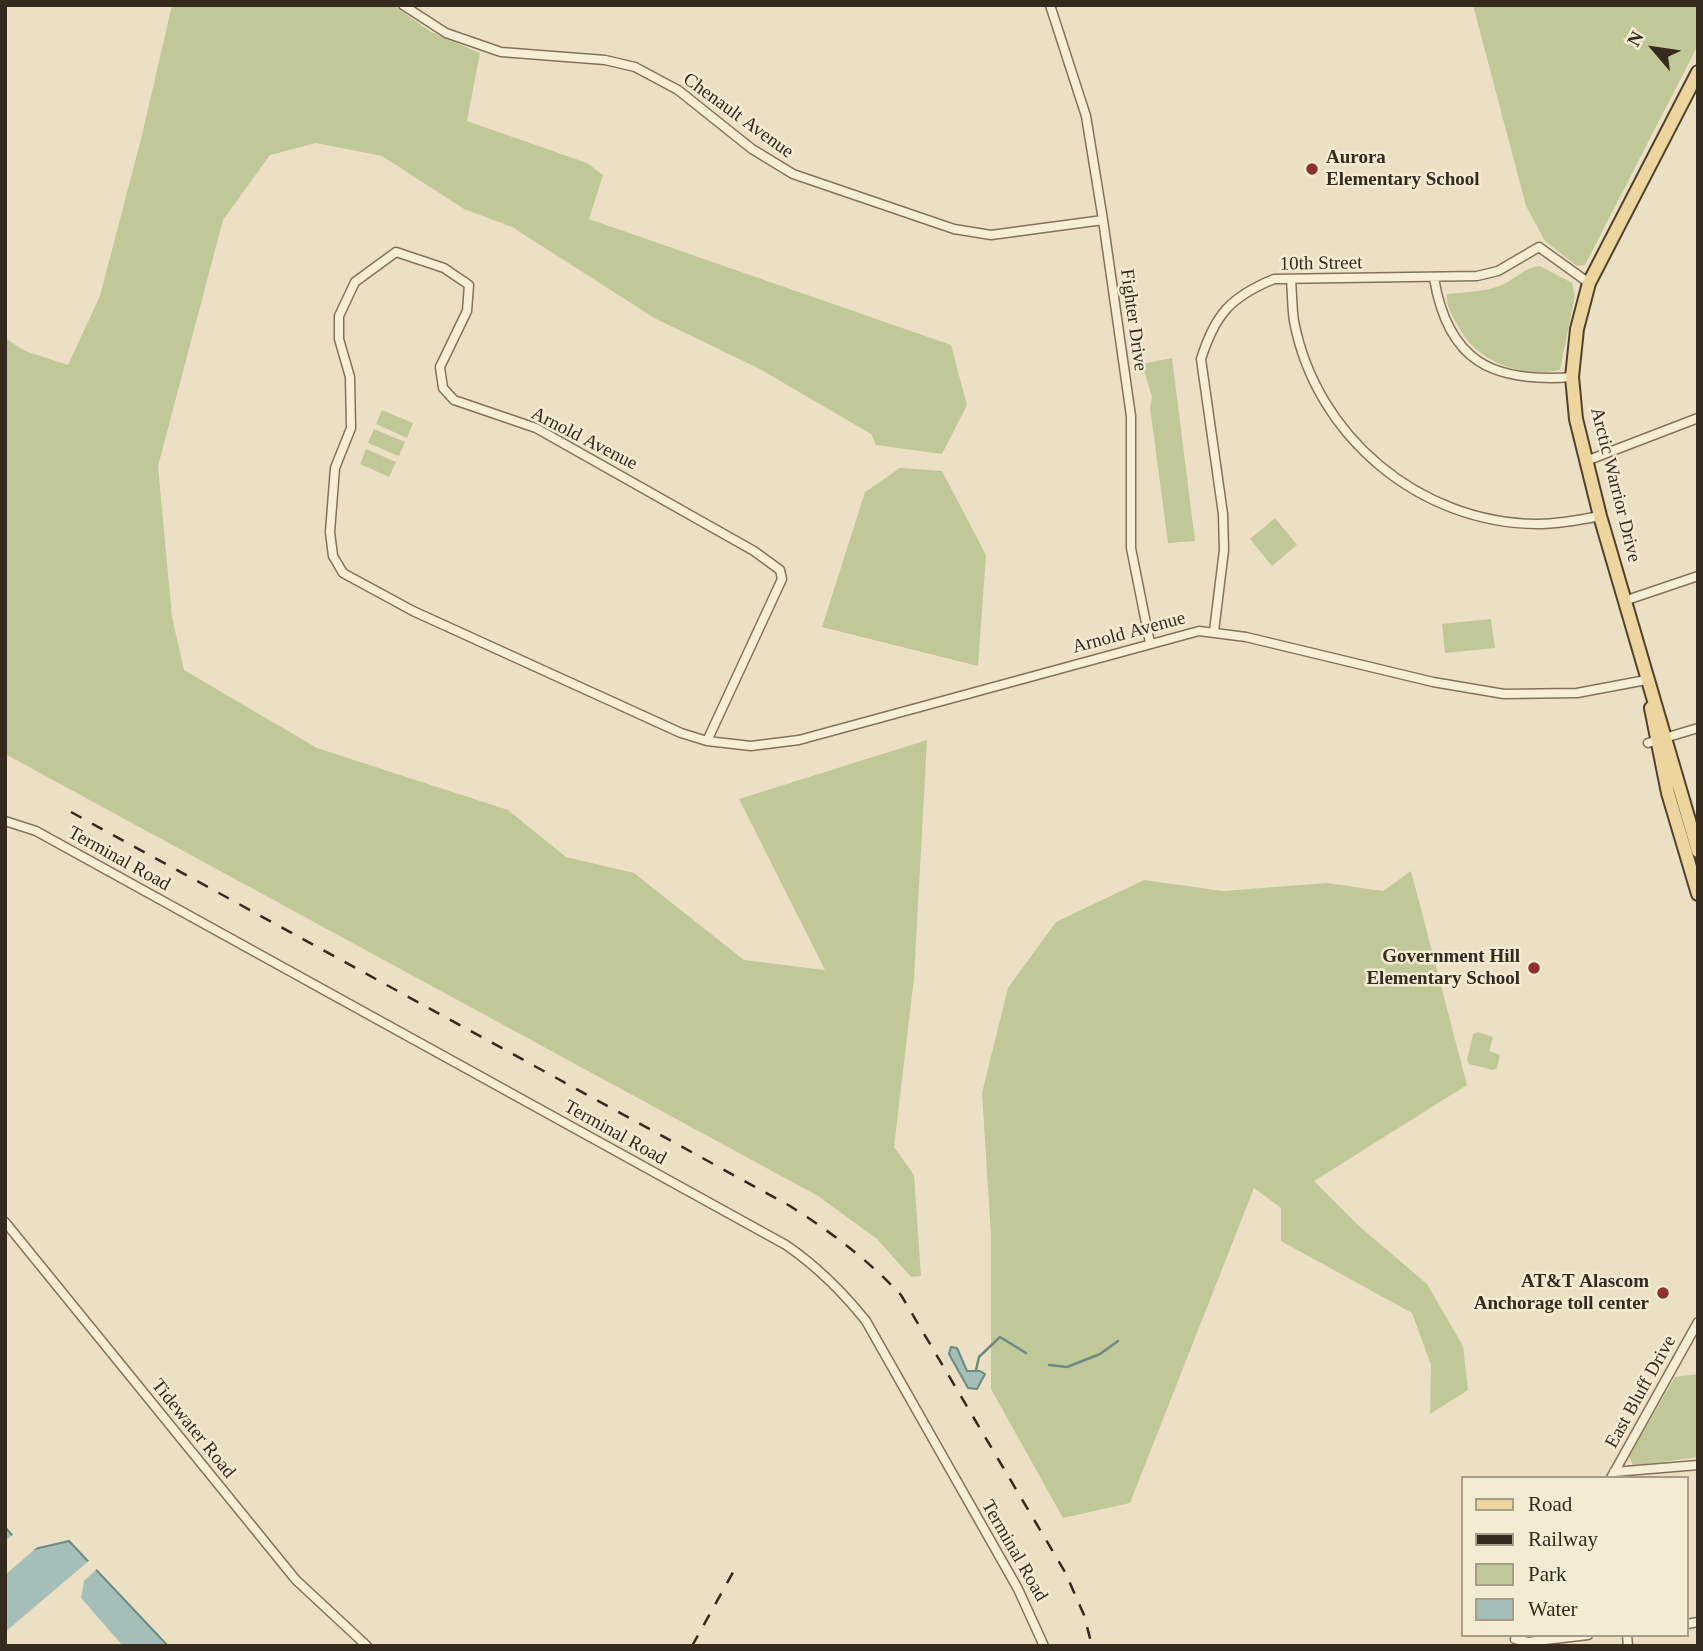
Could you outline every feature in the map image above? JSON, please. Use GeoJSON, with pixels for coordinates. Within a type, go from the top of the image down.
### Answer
{"type":"FeatureCollection","features":[{"type":"Feature","properties":{"kind":"main road","name":"Arctic Warrior Drive"},"geometry":{"type":"LineString","coordinates":[[1698,72],[1589,283],[1577,328],[1572,377],[1576,419],[1586,461],[1646,680],[1657,741],[1698,894]]}},
{"type":"Feature","properties":{"kind":"main road","name":"Arctic Warrior Drive"},"geometry":{"type":"LineString","coordinates":[[1657,741],[1698,851]]}},
{"type":"Feature","properties":{"kind":"street","name":"Chenault Avenue"},"geometry":{"type":"LineString","coordinates":[[403,5],[446,33],[501,52],[604,60],[635,67],[678,90],[752,149],[793,174],[954,229],[991,235],[1103,220]]}},
{"type":"Feature","properties":{"kind":"street","name":"Fighter Drive"},"geometry":{"type":"LineString","coordinates":[[1050,5],[1086,116],[1103,220],[1131,416],[1131,548],[1150,643]]}},
{"type":"Feature","properties":{"kind":"street","name":"10th Street"},"geometry":{"type":"LineString","coordinates":[[1214,631],[1224,550],[1223,514],[1201,359],[1208,336],[1231,302],[1274,279],[1477,276],[1498,271],[1539,247],[1589,283]]}},
{"type":"Feature","properties":{"kind":"street","name":"Arnold Avenue"},"geometry":{"type":"LineString","coordinates":[[706,741],[782,579],[780,570],[774,563],[743,544],[536,428],[454,400],[443,387],[440,367],[467,311],[469,285],[444,268],[396,252],[355,282],[339,316],[339,339],[351,377],[351,428],[335,468],[330,532],[332,556],[343,572],[414,611],[681,733],[706,741],[751,746],[799,740],[1199,631],[1214,631],[1433,682],[1504,694],[1577,694],[1646,680]]}},
{"type":"Feature","properties":{"kind":"street"},"geometry":{"type":"LineString","coordinates":[[1434,278],[1444,321],[1474,358],[1501,373],[1516,377],[1572,377]]}},
{"type":"Feature","properties":{"kind":"street"},"geometry":{"type":"LineString","coordinates":[[1291,279],[1294,321],[1308,369],[1322,398],[1363,452],[1394,478],[1438,502],[1497,521],[1537,524],[1600,516]]}},
{"type":"Feature","properties":{"kind":"street"},"geometry":{"type":"LineString","coordinates":[[1586,461],[1698,418]]}},
{"type":"Feature","properties":{"kind":"street"},"geometry":{"type":"LineString","coordinates":[[1624,601],[1698,576]]}},
{"type":"Feature","properties":{"kind":"street"},"geometry":{"type":"LineString","coordinates":[[1657,741],[1698,728]]}},
{"type":"Feature","properties":{"kind":"street","name":"Terminal Road"},"geometry":{"type":"LineString","coordinates":[[5,821],[36,831],[786,1245],[816,1266],[841,1289],[866,1321],[1018,1589],[1044,1646]]}},
{"type":"Feature","properties":{"kind":"street","name":"Tidewater Road"},"geometry":{"type":"LineString","coordinates":[[5,1222],[296,1580],[367,1646]]}},
{"type":"Feature","properties":{"kind":"street","name":"East Bluff Drive"},"geometry":{"type":"LineString","coordinates":[[1612,1475],[1698,1322]]}},
{"type":"Feature","properties":{"kind":"street"},"geometry":{"type":"LineString","coordinates":[[1612,1475],[1698,1465]]}},
{"type":"Feature","properties":{"kind":"street"},"geometry":{"type":"LineString","coordinates":[[1515,1640],[1528,1642],[1571,1637]]}},
{"type":"Feature","properties":{"kind":"green space"},"geometry":{"type":"Polygon","coordinates":[[[172,5],[393,5],[431,32],[480,53],[467,121],[587,163],[603,175],[589,219],[951,345],[967,405],[942,454],[876,445],[871,434],[758,368],[656,319],[512,227],[464,209],[382,156],[316,143],[270,155],[223,220],[158,466],[172,617],[184,670],[317,748],[508,810],[566,857],[634,873],[744,960],[825,970],[739,799],[927,740],[914,978],[894,1147],[914,1175],[921,1276],[911,1277],[877,1239],[818,1196],[5,754],[5,338],[25,351],[68,365],[100,296],[142,135],[172,5]]]}},
{"type":"Feature","properties":{"kind":"green space"},"geometry":{"type":"Polygon","coordinates":[[[1473,5],[1698,5],[1698,45],[1585,265],[1577,266],[1545,241],[1526,206],[1473,5]]]}},
{"type":"Feature","properties":{"kind":"green space"},"geometry":{"type":"Polygon","coordinates":[[[1540,266],[1572,283],[1575,295],[1560,370],[1530,372],[1501,364],[1475,348],[1453,316],[1448,306],[1447,294],[1497,287],[1530,268],[1540,266]]]}},
{"type":"Feature","properties":{"kind":"green space"},"geometry":{"type":"Polygon","coordinates":[[[1172,358],[1195,541],[1168,543],[1150,408],[1152,397],[1142,364],[1172,358]]]}},
{"type":"Feature","properties":{"kind":"green space"},"geometry":{"type":"Polygon","coordinates":[[[382,410],[413,423],[407,438],[376,424],[382,410]]]}},
{"type":"Feature","properties":{"kind":"green space"},"geometry":{"type":"Polygon","coordinates":[[[374,429],[405,442],[399,456],[368,443],[374,429]]]}},
{"type":"Feature","properties":{"kind":"green space"},"geometry":{"type":"Polygon","coordinates":[[[366,449],[396,462],[389,477],[360,464],[366,449]]]}},
{"type":"Feature","properties":{"kind":"green space"},"geometry":{"type":"Polygon","coordinates":[[[900,468],[942,471],[986,555],[978,666],[822,627],[865,492],[900,468]]]}},
{"type":"Feature","properties":{"kind":"green space"},"geometry":{"type":"Polygon","coordinates":[[[1275,518],[1297,545],[1272,566],[1250,539],[1275,518]]]}},
{"type":"Feature","properties":{"kind":"green space"},"geometry":{"type":"Polygon","coordinates":[[[1491,619],[1495,648],[1445,653],[1442,624],[1491,619]]]}},
{"type":"Feature","properties":{"kind":"green space"},"geometry":{"type":"Polygon","coordinates":[[[1411,871],[1467,1085],[1314,1181],[1359,1226],[1427,1284],[1463,1346],[1468,1390],[1430,1414],[1431,1365],[1412,1313],[1281,1241],[1281,1208],[1254,1188],[1130,1503],[1063,1518],[991,1389],[991,1235],[982,1093],[1008,988],[1056,922],[1144,880],[1223,891],[1327,883],[1383,891],[1411,871]]]}},
{"type":"Feature","properties":{"kind":"green space"},"geometry":{"type":"Polygon","coordinates":[[[1478,1032],[1493,1037],[1489,1051],[1500,1055],[1497,1068],[1493,1070],[1469,1064],[1467,1060],[1473,1034],[1478,1032]]]}},
{"type":"Feature","properties":{"kind":"green space"},"geometry":{"type":"Polygon","coordinates":[[[1698,1374],[1698,1457],[1633,1466],[1629,1456],[1675,1377],[1698,1374]]]}},
{"type":"Feature","properties":{"kind":"water"},"geometry":{"type":"Polygon","coordinates":[[[951,1347],[957,1348],[967,1371],[980,1371],[985,1374],[977,1389],[968,1388],[949,1354],[951,1347]]]}},
{"type":"Feature","properties":{"kind":"water"},"geometry":{"type":"Polygon","coordinates":[[[5,1527],[26,1551],[69,1541],[168,1646],[5,1646],[5,1527]]]}},
{"type":"Feature","properties":{"kind":"pier"},"geometry":{"type":"Polygon","coordinates":[[[15,1533],[28,1547],[42,1543],[5,1575],[5,1541],[15,1533]]]}},
{"type":"Feature","properties":{"kind":"pier"},"geometry":{"type":"Polygon","coordinates":[[[91,1559],[99,1567],[84,1581],[81,1598],[123,1646],[5,1646],[5,1632],[91,1559]]]}},
{"type":"Feature","properties":{"kind":"waterway"},"geometry":{"type":"LineString","coordinates":[[976,1370],[979,1357],[1000,1337],[1026,1353]]}},
{"type":"Feature","properties":{"kind":"waterway"},"geometry":{"type":"LineString","coordinates":[[1049,1365],[1067,1367],[1100,1354],[1118,1341]]}},
{"type":"Feature","properties":{"kind":"railway"},"geometry":{"type":"LineString","coordinates":[[71,812],[790,1206],[862,1258],[901,1295],[1065,1572],[1084,1615],[1092,1646]]}},
{"type":"Feature","properties":{"kind":"railway"},"geometry":{"type":"LineString","coordinates":[[692,1646],[737,1565]]}},
{"type":"Feature","properties":{"kind":"place","name":"Aurora Elementary School"},"geometry":{"type":"Point","coordinates":[1312,169]}},
{"type":"Feature","properties":{"kind":"place","name":"Government Hill Elementary School"},"geometry":{"type":"Point","coordinates":[1534,968]}},
{"type":"Feature","properties":{"kind":"place","name":"AT&T Alascom Anchorage toll center"},"geometry":{"type":"Point","coordinates":[1663,1293]}}]}
